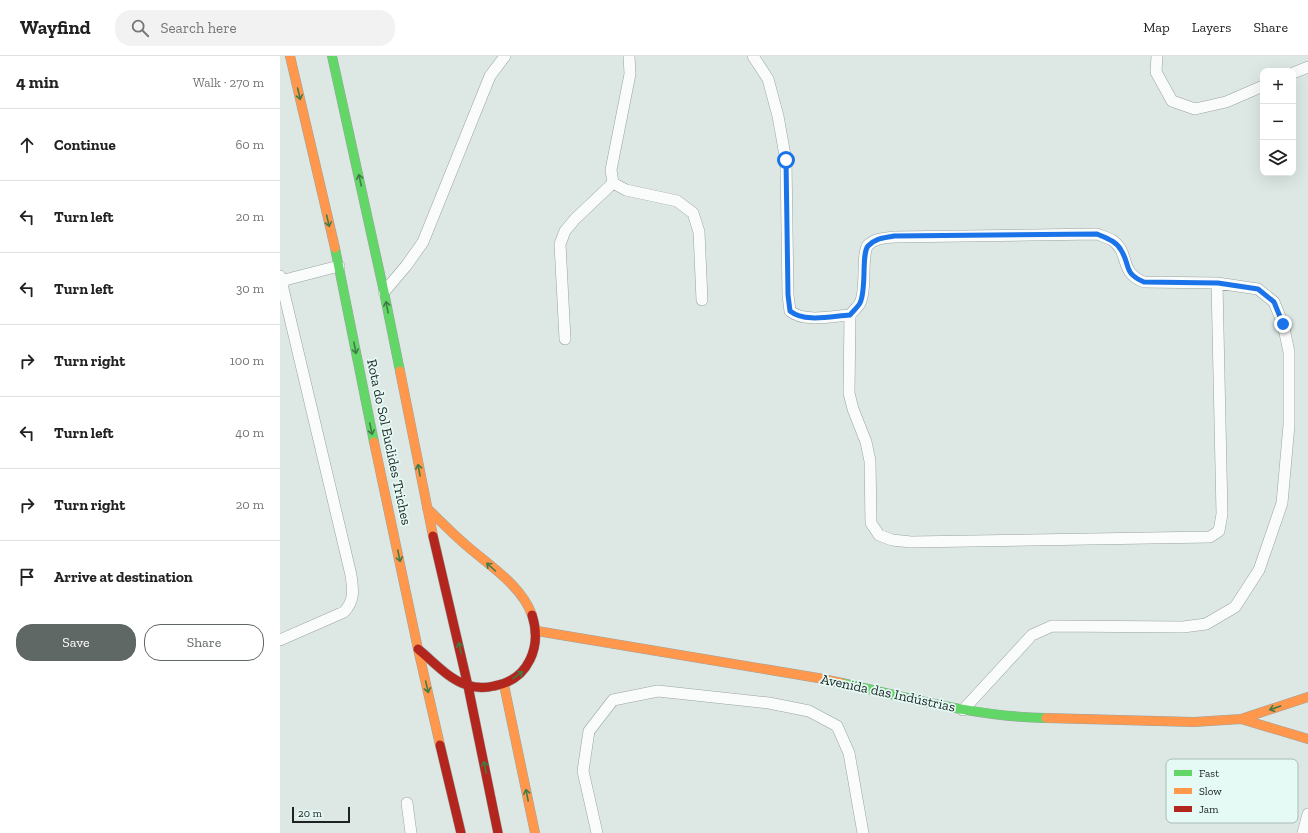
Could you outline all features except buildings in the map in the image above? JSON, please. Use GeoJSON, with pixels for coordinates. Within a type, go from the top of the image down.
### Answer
{"type":"FeatureCollection","features":[{"type":"Feature","properties":{"kind":"main road","name":"Rota do Sol Euclides Triches"},"geometry":{"type":"LineString","coordinates":[[290,56],[339,266],[365,399],[418,649],[460,833]]}},
{"type":"Feature","properties":{"kind":"main road","name":"Rota do Sol Euclides Triches"},"geometry":{"type":"LineString","coordinates":[[332,56],[384,292],[427,508],[468,686],[498,833]]}},
{"type":"Feature","properties":{"kind":"main road"},"geometry":{"type":"LineString","coordinates":[[418,649],[453,678],[468,686],[483,687],[504,685],[524,671],[535,652],[537,632],[530,610],[517,591],[427,508]]}},
{"type":"Feature","properties":{"kind":"main road","name":"Avenida das Indústrias"},"geometry":{"type":"LineString","coordinates":[[537,632],[818,678],[963,710],[1026,718],[1194,722],[1241,720],[1308,697]]}},
{"type":"Feature","properties":{"kind":"main road"},"geometry":{"type":"LineString","coordinates":[[504,685],[535,833]]}},
{"type":"Feature","properties":{"kind":"main road","name":"Avenida das Indústrias"},"geometry":{"type":"LineString","coordinates":[[1241,720],[1308,738]]}},
{"type":"Feature","properties":{"kind":"main road"},"geometry":{"type":"LineString","coordinates":[[446,772],[448,818]]}},
{"type":"Feature","properties":{"kind":"main road"},"geometry":{"type":"LineString","coordinates":[[530,814],[530,833]]}},
{"type":"Feature","properties":{"kind":"lane"},"geometry":{"type":"LineString","coordinates":[[384,292],[406,266],[423,242],[490,76],[505,56]]}},
{"type":"Feature","properties":{"kind":"lane"},"geometry":{"type":"LineString","coordinates":[[613,183],[611,170],[630,74],[629,56]]}},
{"type":"Feature","properties":{"kind":"lane"},"geometry":{"type":"LineString","coordinates":[[753,56],[768,79],[778,116],[786,160],[788,295],[790,311],[796,316],[806,318],[850,315]]}},
{"type":"Feature","properties":{"kind":"lane"},"geometry":{"type":"LineString","coordinates":[[1157,56],[1156,72],[1172,101],[1195,109],[1226,102],[1260,87]]}},
{"type":"Feature","properties":{"kind":"lane"},"geometry":{"type":"LineString","coordinates":[[1296,72],[1308,67]]}},
{"type":"Feature","properties":{"kind":"lane"},"geometry":{"type":"LineString","coordinates":[[613,183],[626,190],[677,201],[693,213],[699,232],[702,300]]}},
{"type":"Feature","properties":{"kind":"lane"},"geometry":{"type":"LineString","coordinates":[[565,339],[560,244],[565,231],[575,219],[613,183]]}},
{"type":"Feature","properties":{"kind":"lane"},"geometry":{"type":"LineString","coordinates":[[963,710],[1032,635],[1052,626],[1183,627],[1206,624],[1235,606],[1259,570],[1282,503],[1289,425],[1289,352],[1283,324],[1274,302],[1258,289],[1218,283],[1144,282],[1136,279],[1129,272],[1121,250],[1112,240],[1097,234],[894,236],[877,239],[868,246],[866,253],[864,288],[860,304],[850,315],[849,393],[852,409],[866,442],[869,455],[871,523],[879,535],[892,540],[911,542],[1210,537],[1219,532],[1222,514],[1218,283]]}},
{"type":"Feature","properties":{"kind":"lane"},"geometry":{"type":"LineString","coordinates":[[280,640],[344,612],[350,605],[353,592],[349,568],[280,278],[339,266]]}},
{"type":"Feature","properties":{"kind":"lane"},"geometry":{"type":"LineString","coordinates":[[597,833],[583,771],[589,731],[613,700],[658,691],[769,703],[809,711],[836,726],[849,753],[863,833]]}},
{"type":"Feature","properties":{"kind":"lane"},"geometry":{"type":"LineString","coordinates":[[407,803],[411,833]]}},
{"type":"Feature","properties":{"kind":"lane"},"geometry":{"type":"LineString","coordinates":[[1303,833],[1308,814]]}},
{"type":"Feature","properties":{"kind":"traffic: fast"},"geometry":{"type":"LineString","coordinates":[[332,56],[400,371]]}},
{"type":"Feature","properties":{"kind":"traffic: fast"},"geometry":{"type":"LineString","coordinates":[[335,248],[374,442]]}},
{"type":"Feature","properties":{"kind":"traffic: fast"},"geometry":{"type":"LineString","coordinates":[[842,683],[943,706],[994,714],[1046,718]]}},
{"type":"Feature","properties":{"kind":"traffic: slow"},"geometry":{"type":"LineString","coordinates":[[290,56],[335,248]]}},
{"type":"Feature","properties":{"kind":"traffic: slow"},"geometry":{"type":"LineString","coordinates":[[400,371],[433,536]]}},
{"type":"Feature","properties":{"kind":"traffic: slow"},"geometry":{"type":"LineString","coordinates":[[374,442],[440,745]]}},
{"type":"Feature","properties":{"kind":"traffic: slow"},"geometry":{"type":"LineString","coordinates":[[427,508],[513,586],[521,595],[532,615]]}},
{"type":"Feature","properties":{"kind":"traffic: slow"},"geometry":{"type":"LineString","coordinates":[[537,631],[842,683]]}},
{"type":"Feature","properties":{"kind":"traffic: slow"},"geometry":{"type":"LineString","coordinates":[[504,685],[535,833]]}},
{"type":"Feature","properties":{"kind":"traffic: slow"},"geometry":{"type":"LineString","coordinates":[[1046,718],[1194,722],[1241,719],[1308,697]]}},
{"type":"Feature","properties":{"kind":"traffic: slow"},"geometry":{"type":"LineString","coordinates":[[1241,719],[1308,739]]}},
{"type":"Feature","properties":{"kind":"traffic: jam"},"geometry":{"type":"LineString","coordinates":[[433,536],[468,686],[498,833]]}},
{"type":"Feature","properties":{"kind":"traffic: jam"},"geometry":{"type":"LineString","coordinates":[[418,649],[453,679],[474,687],[494,686],[516,677],[530,660],[534,650],[535,638],[535,627],[532,615]]}},
{"type":"Feature","properties":{"kind":"traffic: jam"},"geometry":{"type":"LineString","coordinates":[[440,745],[461,833]]}},
{"type":"Feature","properties":{"kind":"route"},"geometry":{"type":"LineString","coordinates":[[786,160],[788,295],[790,311],[796,316],[806,318],[850,315],[860,304],[864,288],[866,253],[868,246],[877,239],[894,236],[1097,234],[1112,240],[1121,250],[1129,272],[1136,279],[1144,282],[1218,283],[1258,289],[1274,302],[1283,324]]}}]}
